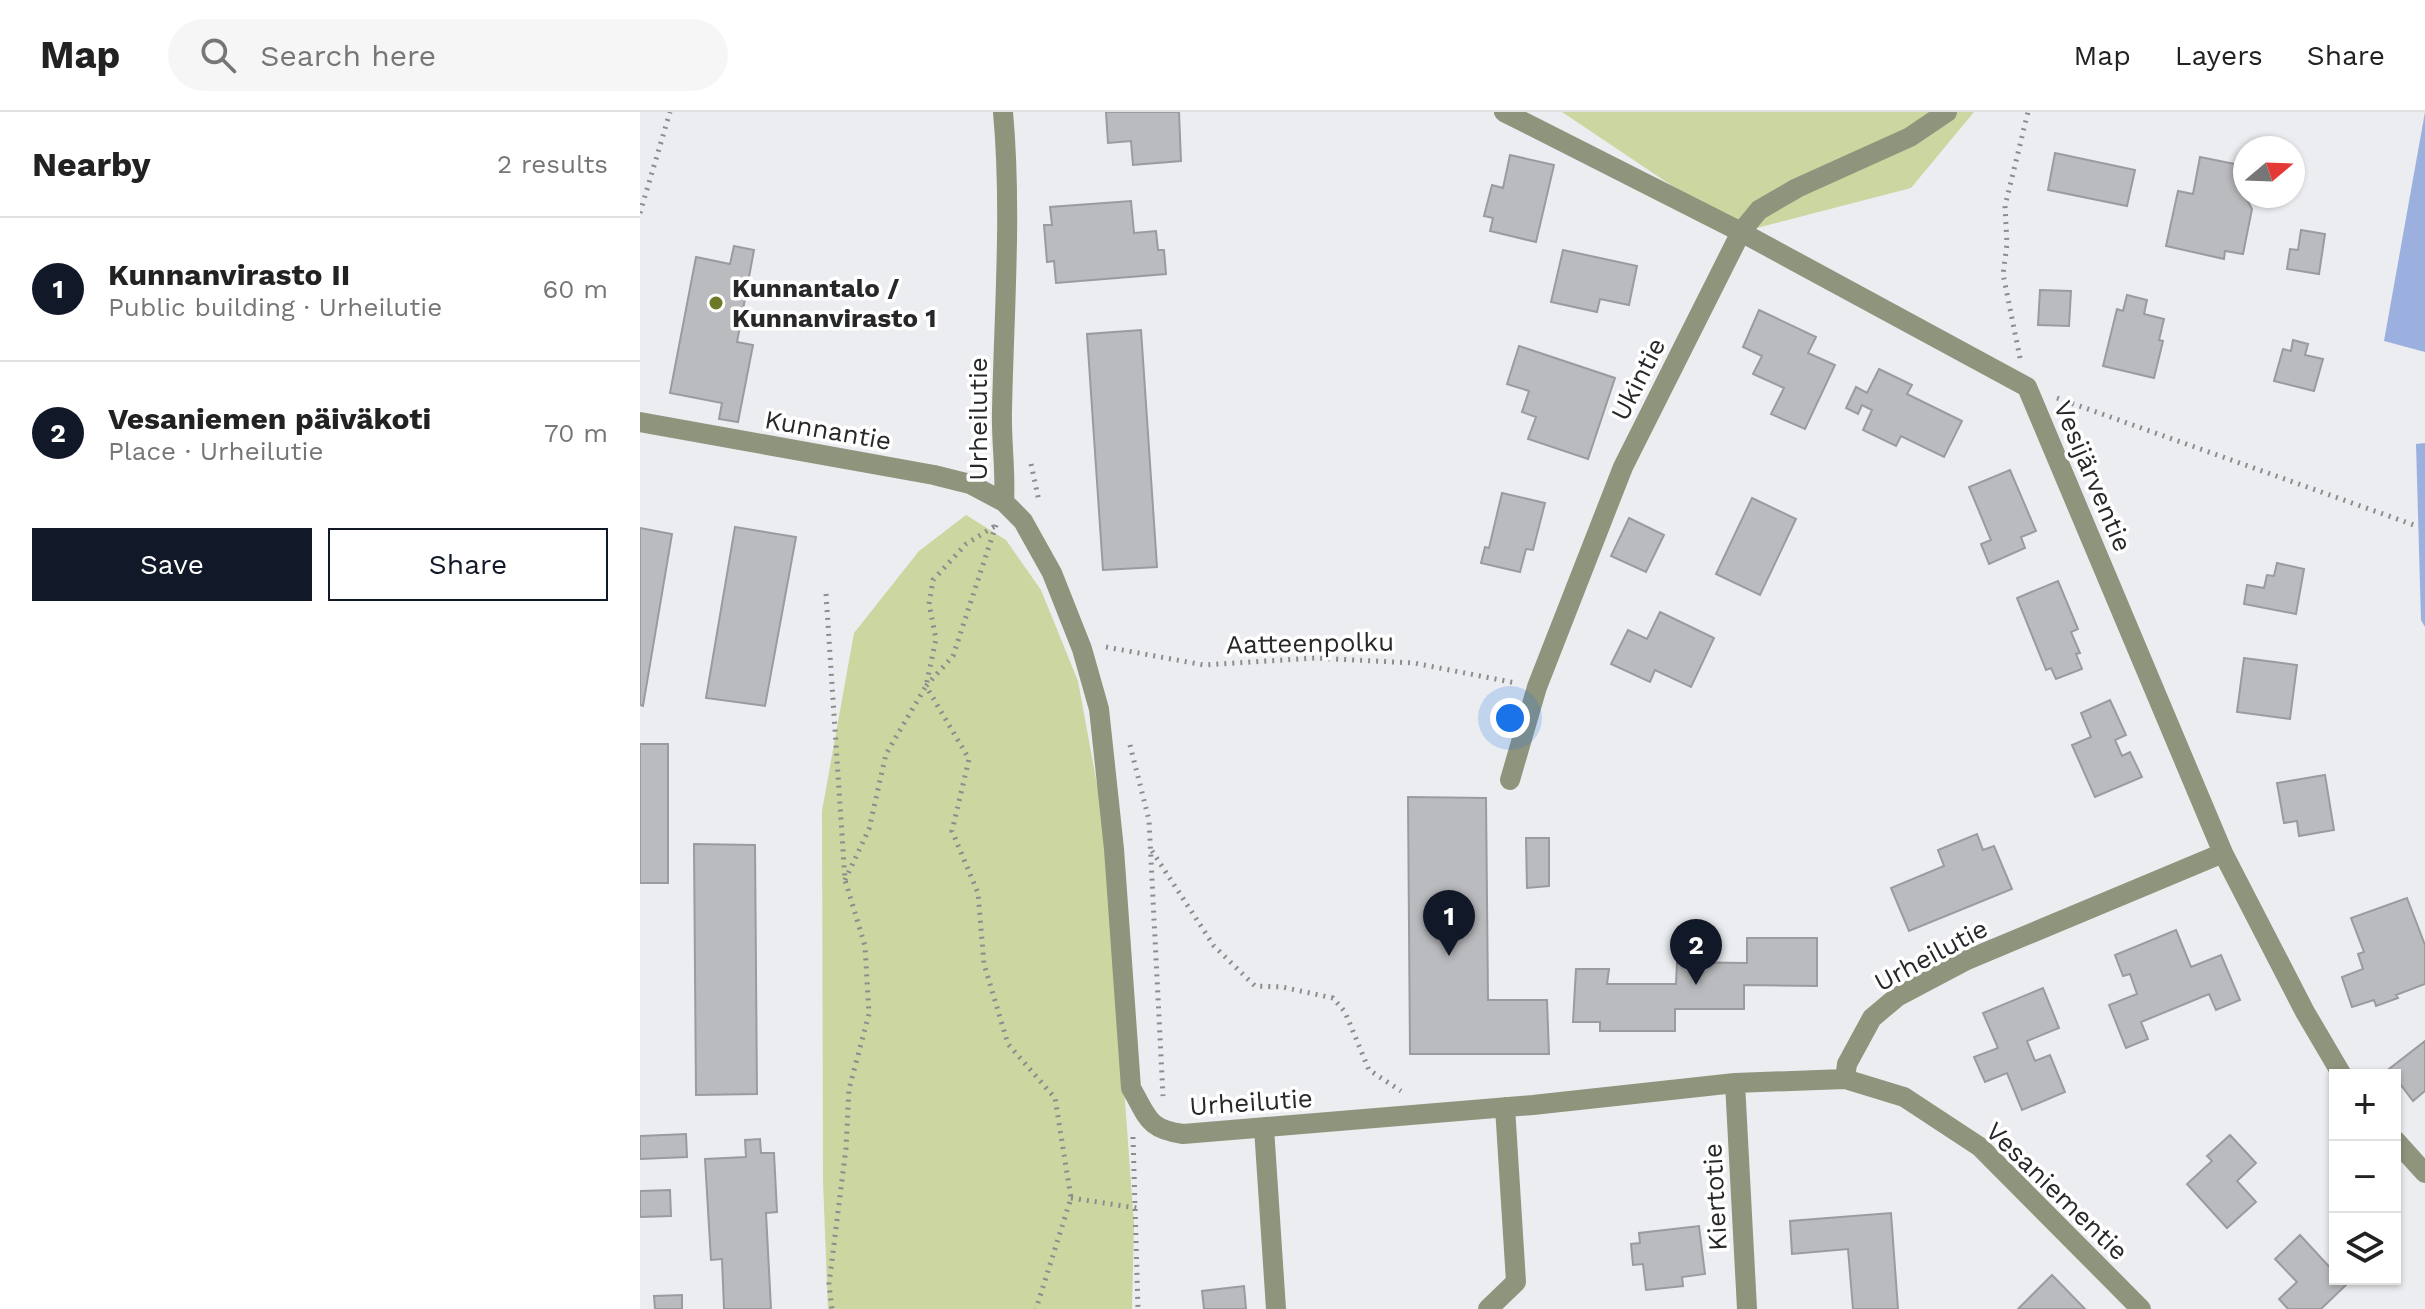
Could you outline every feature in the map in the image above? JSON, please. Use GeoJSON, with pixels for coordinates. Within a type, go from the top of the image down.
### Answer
{"type":"FeatureCollection","features":[{"type":"Feature","properties":{"kind":"street","name":"Urheilutie"},"geometry":{"type":"LineString","coordinates":[[1003,112],[1007,160],[1001,415],[1004,502],[1023,521],[1052,573],[1082,649],[1099,709],[1114,849],[1131,1088],[1150,1122],[1161,1131],[1183,1134],[1264,1128],[1735,1083],[1845,1079],[1847,1064],[1872,1018],[1897,997],[1967,960],[2223,853]]}},
{"type":"Feature","properties":{"kind":"street","name":"Vesijärventie"},"geometry":{"type":"LineString","coordinates":[[1504,112],[1741,232],[2027,387],[2223,853],[2305,1012],[2338,1069]]}},
{"type":"Feature","properties":{"kind":"street","name":"Ukintie"},"geometry":{"type":"LineString","coordinates":[[1510,780],[1537,687],[1623,467],[1741,232],[1759,210],[1797,188],[1910,137],[1947,112]]}},
{"type":"Feature","properties":{"kind":"street","name":"Kunnantie"},"geometry":{"type":"LineString","coordinates":[[640,422],[934,475],[970,484],[1004,502]]}},
{"type":"Feature","properties":{"kind":"street","name":"Vesaniementie"},"geometry":{"type":"LineString","coordinates":[[1845,1079],[1904,1097],[1980,1147],[2141,1309]]}},
{"type":"Feature","properties":{"kind":"street","name":"Kiertotie"},"geometry":{"type":"LineString","coordinates":[[1735,1083],[1747,1309]]}},
{"type":"Feature","properties":{"kind":"street"},"geometry":{"type":"LineString","coordinates":[[1488,1309],[1516,1282],[1505,1107]]}},
{"type":"Feature","properties":{"kind":"street"},"geometry":{"type":"LineString","coordinates":[[1264,1128],[1276,1309]]}},
{"type":"Feature","properties":{"kind":"street"},"geometry":{"type":"LineString","coordinates":[[2396,1141],[2425,1173]]}},
{"type":"Feature","properties":{"kind":"path"},"geometry":{"type":"LineString","coordinates":[[640,213],[670,112]]}},
{"type":"Feature","properties":{"kind":"path"},"geometry":{"type":"LineString","coordinates":[[2028,112],[2005,206],[2007,244],[2003,274],[2027,387],[2414,525]]}},
{"type":"Feature","properties":{"kind":"path"},"geometry":{"type":"LineString","coordinates":[[1029,451],[1041,514]]}},
{"type":"Feature","properties":{"kind":"path"},"geometry":{"type":"LineString","coordinates":[[845,880],[869,829],[886,754],[926,686],[953,656],[995,526],[966,544],[933,580],[929,604],[936,639],[926,686],[969,759],[952,831],[978,893],[984,964],[1008,1044],[1055,1098],[1071,1198],[1036,1309]]}},
{"type":"Feature","properties":{"kind":"path"},"geometry":{"type":"LineString","coordinates":[[826,594],[845,880],[865,946],[869,1014],[849,1089],[846,1148],[829,1284],[832,1309]]}},
{"type":"Feature","properties":{"kind":"path"},"geometry":{"type":"LineString","coordinates":[[1102,635],[1110,661]]}},
{"type":"Feature","properties":{"kind":"path","name":"Aatteenpolku"},"geometry":{"type":"LineString","coordinates":[[1082,649],[1106,647],[1204,665],[1315,658],[1414,663],[1537,687]]}},
{"type":"Feature","properties":{"kind":"path"},"geometry":{"type":"LineString","coordinates":[[1129,740],[1149,820],[1164,1097],[1170,1107]]}},
{"type":"Feature","properties":{"kind":"path"},"geometry":{"type":"LineString","coordinates":[[1151,850],[1214,946],[1255,986],[1282,987],[1333,998],[1345,1012],[1369,1070],[1404,1093]]}},
{"type":"Feature","properties":{"kind":"path"},"geometry":{"type":"LineString","coordinates":[[1133,1133],[1138,1309]]}},
{"type":"Feature","properties":{"kind":"path"},"geometry":{"type":"LineString","coordinates":[[1071,1198],[1137,1208]]}},
{"type":"Feature","properties":{"kind":"green space"},"geometry":{"type":"Polygon","coordinates":[[[1562,112],[1974,112],[1911,188],[1741,232],[1562,112]]]}},
{"type":"Feature","properties":{"kind":"green space"},"geometry":{"type":"Polygon","coordinates":[[[966,515],[1006,540],[1041,590],[1078,681],[1105,828],[1134,1224],[1132,1309],[828,1309],[823,1181],[822,811],[854,633],[919,551],[966,515]]]}},
{"type":"Feature","properties":{"kind":"water"},"geometry":{"type":"Polygon","coordinates":[[[2425,112],[2425,352],[2384,341],[2425,112]]]}},
{"type":"Feature","properties":{"kind":"water"},"geometry":{"type":"Polygon","coordinates":[[[2425,443],[2425,627],[2421,620],[2416,444],[2425,443]]]}},
{"type":"Feature","properties":{"kind":"building"},"geometry":{"type":"Polygon","coordinates":[[[1106,112],[1179,112],[1181,161],[1133,165],[1131,141],[1108,143],[1106,112]]]}},
{"type":"Feature","properties":{"kind":"building"},"geometry":{"type":"Polygon","coordinates":[[[2055,153],[2135,170],[2127,206],[2048,190],[2055,153]]]}},
{"type":"Feature","properties":{"kind":"building"},"geometry":{"type":"Polygon","coordinates":[[[1510,155],[1554,165],[1536,242],[1490,231],[1493,218],[1484,216],[1492,185],[1503,188],[1510,155]]]}},
{"type":"Feature","properties":{"kind":"building"},"geometry":{"type":"Polygon","coordinates":[[[2200,157],[2233,164],[2233,208],[2252,209],[2243,254],[2225,251],[2224,259],[2166,246],[2178,191],[2193,194],[2200,157]]]}},
{"type":"Feature","properties":{"kind":"building"},"geometry":{"type":"Polygon","coordinates":[[[1131,201],[1134,233],[1156,231],[1158,250],[1164,250],[1166,274],[1056,283],[1054,261],[1047,262],[1044,225],[1052,225],[1050,207],[1131,201]]]}},
{"type":"Feature","properties":{"kind":"building"},"geometry":{"type":"Polygon","coordinates":[[[2301,230],[2325,234],[2319,274],[2287,269],[2290,249],[2298,250],[2301,230]]]}},
{"type":"Feature","properties":{"kind":"building","name":"Kunnantalo / Kunnanvirasto 1"},"geometry":{"type":"Polygon","coordinates":[[[734,246],[754,250],[737,342],[753,345],[738,422],[719,419],[722,403],[670,393],[696,257],[730,264],[734,246]]]}},
{"type":"Feature","properties":{"kind":"building"},"geometry":{"type":"Polygon","coordinates":[[[1563,250],[1637,266],[1629,305],[1600,299],[1597,312],[1551,302],[1563,250]]]}},
{"type":"Feature","properties":{"kind":"building"},"geometry":{"type":"Polygon","coordinates":[[[2040,290],[2071,291],[2069,326],[2038,325],[2040,290]]]}},
{"type":"Feature","properties":{"kind":"building"},"geometry":{"type":"Polygon","coordinates":[[[2127,295],[2147,300],[2144,314],[2164,319],[2159,340],[2163,341],[2154,378],[2103,366],[2117,309],[2123,311],[2127,295]]]}},
{"type":"Feature","properties":{"kind":"building"},"geometry":{"type":"Polygon","coordinates":[[[1759,310],[1816,337],[1808,353],[1835,365],[1805,429],[1771,414],[1784,388],[1753,374],[1762,356],[1743,347],[1759,310]]]}},
{"type":"Feature","properties":{"kind":"building"},"geometry":{"type":"Polygon","coordinates":[[[1141,330],[1157,567],[1103,570],[1087,334],[1141,330]]]}},
{"type":"Feature","properties":{"kind":"building"},"geometry":{"type":"Polygon","coordinates":[[[2293,340],[2308,344],[2305,355],[2323,359],[2314,391],[2274,381],[2283,349],[2291,351],[2293,340]]]}},
{"type":"Feature","properties":{"kind":"building"},"geometry":{"type":"Polygon","coordinates":[[[1519,346],[1615,378],[1588,459],[1528,439],[1536,417],[1522,412],[1529,391],[1507,384],[1519,346]]]}},
{"type":"Feature","properties":{"kind":"building"},"geometry":{"type":"Polygon","coordinates":[[[1879,369],[1912,385],[1907,394],[1962,421],[1944,457],[1901,436],[1896,446],[1863,430],[1872,410],[1862,405],[1858,414],[1846,408],[1856,387],[1867,393],[1879,369]]]}},
{"type":"Feature","properties":{"kind":"building"},"geometry":{"type":"Polygon","coordinates":[[[2010,470],[2036,531],[2021,537],[2025,548],[1989,564],[1981,544],[1991,540],[1969,487],[2010,470]]]}},
{"type":"Feature","properties":{"kind":"building"},"geometry":{"type":"Polygon","coordinates":[[[1502,493],[1545,503],[1533,550],[1526,549],[1520,572],[1481,563],[1485,547],[1489,548],[1502,493]]]}},
{"type":"Feature","properties":{"kind":"building"},"geometry":{"type":"Polygon","coordinates":[[[1752,498],[1796,519],[1760,595],[1716,574],[1752,498]]]}},
{"type":"Feature","properties":{"kind":"building"},"geometry":{"type":"Polygon","coordinates":[[[1629,518],[1664,535],[1646,572],[1611,556],[1629,518]]]}},
{"type":"Feature","properties":{"kind":"building"},"geometry":{"type":"Polygon","coordinates":[[[735,527],[796,537],[765,706],[706,698],[735,527]]]}},
{"type":"Feature","properties":{"kind":"building"},"geometry":{"type":"Polygon","coordinates":[[[640,528],[672,534],[643,706],[640,705],[640,528]]]}},
{"type":"Feature","properties":{"kind":"building"},"geometry":{"type":"Polygon","coordinates":[[[2277,563],[2304,569],[2296,614],[2244,604],[2247,585],[2264,588],[2267,575],[2274,576],[2277,563]]]}},
{"type":"Feature","properties":{"kind":"building"},"geometry":{"type":"Polygon","coordinates":[[[2058,581],[2078,629],[2071,632],[2080,653],[2076,654],[2082,669],[2056,679],[2051,668],[2046,670],[2017,598],[2058,581]]]}},
{"type":"Feature","properties":{"kind":"building"},"geometry":{"type":"Polygon","coordinates":[[[1660,612],[1714,638],[1691,687],[1655,670],[1650,682],[1611,664],[1628,630],[1647,639],[1660,612]]]}},
{"type":"Feature","properties":{"kind":"building"},"geometry":{"type":"Polygon","coordinates":[[[2244,658],[2297,665],[2290,719],[2237,712],[2244,658]]]}},
{"type":"Feature","properties":{"kind":"building"},"geometry":{"type":"Polygon","coordinates":[[[2110,700],[2126,735],[2115,740],[2122,756],[2130,752],[2142,777],[2095,797],[2072,745],[2091,737],[2081,713],[2110,700]]]}},
{"type":"Feature","properties":{"kind":"building"},"geometry":{"type":"Polygon","coordinates":[[[640,744],[668,744],[668,883],[640,883],[640,744]]]}},
{"type":"Feature","properties":{"kind":"building"},"geometry":{"type":"Polygon","coordinates":[[[2325,775],[2334,830],[2299,836],[2297,821],[2284,823],[2277,783],[2325,775]]]}},
{"type":"Feature","properties":{"kind":"building"},"geometry":{"type":"Polygon","coordinates":[[[1408,797],[1486,798],[1488,1000],[1547,1000],[1549,1054],[1410,1054],[1408,797]]]}},
{"type":"Feature","properties":{"kind":"building"},"geometry":{"type":"Polygon","coordinates":[[[1977,834],[1983,850],[1994,846],[2012,889],[1909,931],[1891,888],[1944,866],[1938,850],[1977,834]]]}},
{"type":"Feature","properties":{"kind":"building"},"geometry":{"type":"Polygon","coordinates":[[[1526,838],[1549,838],[1549,886],[1527,888],[1526,838]]]}},
{"type":"Feature","properties":{"kind":"building"},"geometry":{"type":"Polygon","coordinates":[[[694,844],[755,845],[757,1094],[696,1095],[694,844]]]}},
{"type":"Feature","properties":{"kind":"building"},"geometry":{"type":"Polygon","coordinates":[[[2407,898],[2425,945],[2425,984],[2376,1006],[2374,1000],[2352,1007],[2342,977],[2363,969],[2358,954],[2364,952],[2351,918],[2407,898]]]}},
{"type":"Feature","properties":{"kind":"building"},"geometry":{"type":"Polygon","coordinates":[[[2176,930],[2191,967],[2221,955],[2240,1000],[2216,1010],[2209,994],[2141,1022],[2148,1039],[2126,1048],[2109,1005],[2137,994],[2130,974],[2123,976],[2115,955],[2176,930]]]}},
{"type":"Feature","properties":{"kind":"building"},"geometry":{"type":"Polygon","coordinates":[[[1747,938],[1817,938],[1817,986],[1744,985],[1744,1009],[1675,1009],[1675,1031],[1600,1031],[1600,1022],[1573,1022],[1576,969],[1609,969],[1607,984],[1676,984],[1677,962],[1747,963],[1747,938]]]}},
{"type":"Feature","properties":{"kind":"building"},"geometry":{"type":"Polygon","coordinates":[[[2043,988],[2059,1028],[2027,1041],[2035,1061],[2050,1055],[2065,1092],[2022,1110],[2007,1073],[1985,1082],[1974,1057],[1998,1048],[1983,1013],[2043,988]]]}},
{"type":"Feature","properties":{"kind":"building"},"geometry":{"type":"Polygon","coordinates":[[[2425,1041],[2425,1091],[2413,1101],[2401,1085],[2401,1069],[2389,1069],[2425,1041]]]}},
{"type":"Feature","properties":{"kind":"building"},"geometry":{"type":"Polygon","coordinates":[[[686,1134],[687,1157],[640,1159],[640,1136],[686,1134]]]}},
{"type":"Feature","properties":{"kind":"building"},"geometry":{"type":"Polygon","coordinates":[[[2230,1135],[2256,1163],[2237,1181],[2256,1202],[2227,1228],[2187,1184],[2212,1161],[2207,1156],[2230,1135]]]}},
{"type":"Feature","properties":{"kind":"building"},"geometry":{"type":"Polygon","coordinates":[[[760,1139],[761,1153],[774,1153],[777,1212],[766,1213],[771,1309],[724,1309],[722,1259],[711,1260],[705,1159],[746,1157],[745,1140],[760,1139]]]}},
{"type":"Feature","properties":{"kind":"building"},"geometry":{"type":"Polygon","coordinates":[[[670,1190],[671,1216],[640,1217],[640,1191],[670,1190]]]}},
{"type":"Feature","properties":{"kind":"building"},"geometry":{"type":"Polygon","coordinates":[[[1891,1213],[1898,1309],[1853,1309],[1848,1249],[1792,1254],[1790,1221],[1891,1213]]]}},
{"type":"Feature","properties":{"kind":"building"},"geometry":{"type":"Polygon","coordinates":[[[1699,1226],[1705,1274],[1682,1277],[1683,1286],[1646,1290],[1643,1264],[1633,1265],[1631,1244],[1640,1243],[1639,1233],[1699,1226]]]}},
{"type":"Feature","properties":{"kind":"building"},"geometry":{"type":"Polygon","coordinates":[[[2300,1235],[2329,1266],[2329,1285],[2346,1285],[2321,1309],[2288,1309],[2279,1299],[2297,1282],[2275,1259],[2300,1235]]]}},
{"type":"Feature","properties":{"kind":"building"},"geometry":{"type":"Polygon","coordinates":[[[2052,1275],[2085,1309],[2018,1309],[2052,1275]]]}},
{"type":"Feature","properties":{"kind":"building"},"geometry":{"type":"Polygon","coordinates":[[[1244,1286],[1246,1309],[1204,1309],[1202,1291],[1244,1286]]]}},
{"type":"Feature","properties":{"kind":"building"},"geometry":{"type":"Polygon","coordinates":[[[682,1295],[682,1309],[655,1309],[654,1296],[682,1295]]]}},
{"type":"Feature","properties":{"kind":"place","name":"Kunnantalo / Kunnanvirasto 1"},"geometry":{"type":"Point","coordinates":[716,303]}},
{"type":"Feature","properties":{"kind":"place","name":"Kunnanvirasto II"},"geometry":{"type":"Point","coordinates":[1449,956]}},
{"type":"Feature","properties":{"kind":"place","name":"Vesaniemen päiväkoti"},"geometry":{"type":"Point","coordinates":[1696,985]}}]}
